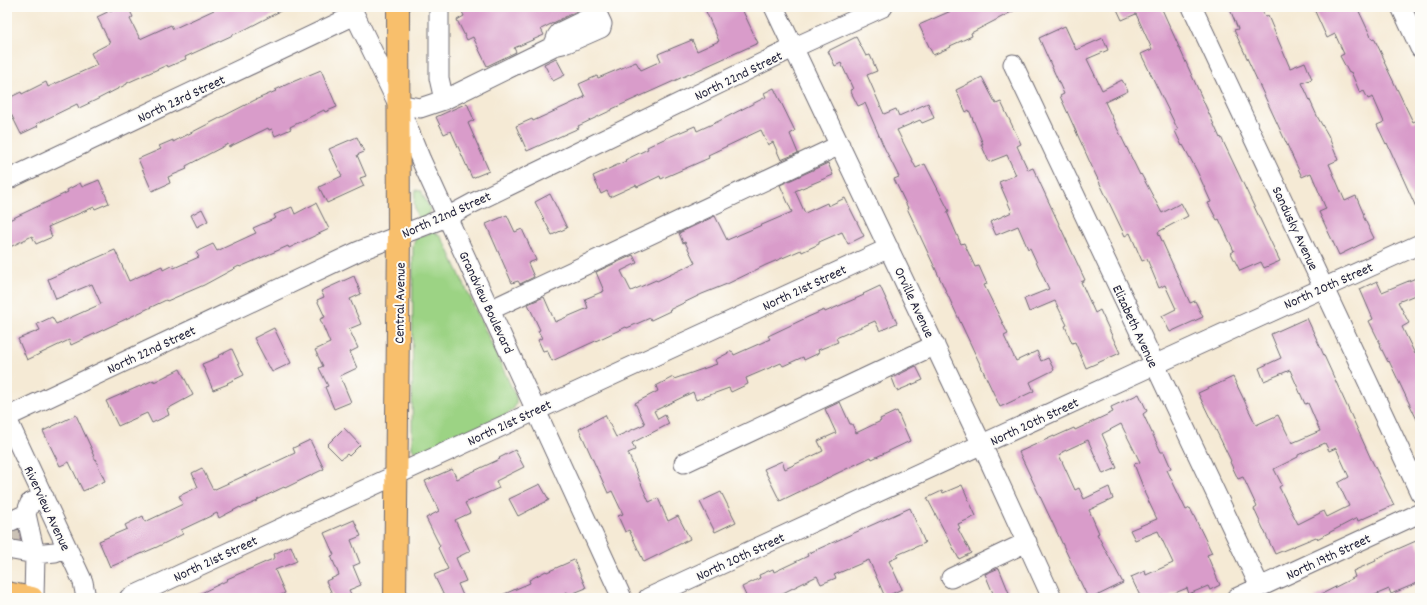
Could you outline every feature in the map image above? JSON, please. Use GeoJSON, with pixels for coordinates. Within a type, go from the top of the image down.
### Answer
{"type":"FeatureCollection","features":[{"type":"Feature","properties":{"kind":"main road","name":"Central Avenue"},"geometry":{"type":"LineString","coordinates":[[395,598],[400,235],[398,7]]}},
{"type":"Feature","properties":{"kind":"main road"},"geometry":{"type":"LineString","coordinates":[[7,593],[33,598]]}},
{"type":"Feature","properties":{"kind":"street"},"geometry":{"type":"LineString","coordinates":[[439,7],[439,78],[444,100]]}},
{"type":"Feature","properties":{"kind":"street","name":"Orville Avenue"},"geometry":{"type":"LineString","coordinates":[[774,7],[935,345],[1052,598]]}},
{"type":"Feature","properties":{"kind":"street","name":"North 22nd Street"},"geometry":{"type":"LineString","coordinates":[[7,418],[359,251],[447,216],[794,48],[883,7]]}},
{"type":"Feature","properties":{"kind":"street","name":"Sandusky Avenue"},"geometry":{"type":"LineString","coordinates":[[1192,7],[1420,493]]}},
{"type":"Feature","properties":{"kind":"street"},"geometry":{"type":"LineString","coordinates":[[1401,7],[1420,48]]}},
{"type":"Feature","properties":{"kind":"street","name":"Grandview Boulevard"},"geometry":{"type":"LineString","coordinates":[[353,11],[398,104],[447,216],[622,598]]}},
{"type":"Feature","properties":{"kind":"street","name":"North 23rd Street"},"geometry":{"type":"LineString","coordinates":[[7,180],[353,11]]}},
{"type":"Feature","properties":{"kind":"street"},"geometry":{"type":"LineString","coordinates":[[398,104],[420,108],[444,100],[554,46],[568,43],[601,28],[602,24],[596,11]]}},
{"type":"Feature","properties":{"kind":"street","name":"Elizabeth Avenue"},"geometry":{"type":"LineString","coordinates":[[1013,64],[1260,587]]}},
{"type":"Feature","properties":{"kind":"street"},"geometry":{"type":"LineString","coordinates":[[490,310],[840,146]]}},
{"type":"Feature","properties":{"kind":"street","name":"North 20th Street"},"geometry":{"type":"LineString","coordinates":[[648,598],[1323,287],[1420,244]]}},
{"type":"Feature","properties":{"kind":"street","name":"North 21st Street"},"geometry":{"type":"LineString","coordinates":[[129,598],[889,248]]}},
{"type":"Feature","properties":{"kind":"street"},"geometry":{"type":"LineString","coordinates":[[684,463],[935,345]]}},
{"type":"Feature","properties":{"kind":"street","name":"Riverview Avenue"},"geometry":{"type":"LineString","coordinates":[[7,418],[83,582],[86,598]]}},
{"type":"Feature","properties":{"kind":"street"},"geometry":{"type":"LineString","coordinates":[[12,533],[30,503],[44,497]]}},
{"type":"Feature","properties":{"kind":"street","name":"North 19th Street"},"geometry":{"type":"LineString","coordinates":[[1236,598],[1420,513]]}},
{"type":"Feature","properties":{"kind":"street"},"geometry":{"type":"LineString","coordinates":[[12,533],[35,554],[55,552],[67,547]]}},
{"type":"Feature","properties":{"kind":"street"},"geometry":{"type":"LineString","coordinates":[[12,533],[35,554]]}},
{"type":"Feature","properties":{"kind":"street"},"geometry":{"type":"LineString","coordinates":[[951,578],[1027,542]]}},
{"type":"Feature","properties":{"kind":"street"},"geometry":{"type":"LineString","coordinates":[[33,598],[35,554]]}},
{"type":"Feature","properties":{"kind":"green space"},"geometry":{"type":"Polygon","coordinates":[[[416,190],[421,191],[430,209],[428,215],[424,218],[418,218],[416,212],[414,201],[416,190]]]}},
{"type":"Feature","properties":{"kind":"green space"},"geometry":{"type":"Polygon","coordinates":[[[433,232],[440,236],[446,245],[516,397],[516,404],[510,412],[504,416],[421,455],[416,454],[412,448],[413,245],[416,238],[433,232]]]}},
{"type":"Feature","properties":{"kind":"building"},"geometry":{"type":"Polygon","coordinates":[[[118,7],[128,7],[133,17],[130,19],[140,39],[171,25],[173,29],[214,10],[213,7],[288,7],[246,29],[185,57],[186,59],[168,67],[167,65],[127,83],[79,108],[77,104],[36,124],[38,126],[21,134],[7,106],[7,99],[21,92],[22,94],[46,82],[48,87],[97,65],[91,53],[110,43],[97,17],[118,7]]]}},
{"type":"Feature","properties":{"kind":"building"},"geometry":{"type":"Polygon","coordinates":[[[460,7],[583,8],[541,29],[544,35],[514,48],[516,52],[487,66],[473,37],[467,40],[457,20],[464,16],[460,7]]]}},
{"type":"Feature","properties":{"kind":"building"},"geometry":{"type":"Polygon","coordinates":[[[704,7],[741,7],[758,43],[612,109],[578,126],[579,128],[527,151],[516,126],[532,119],[533,121],[585,97],[579,84],[597,76],[598,78],[636,62],[641,70],[661,61],[658,54],[692,40],[697,51],[719,41],[704,7]]]}},
{"type":"Feature","properties":{"kind":"building"},"geometry":{"type":"Polygon","coordinates":[[[960,7],[1021,7],[971,33],[972,36],[933,55],[919,25],[960,7]]]}},
{"type":"Feature","properties":{"kind":"building"},"geometry":{"type":"Polygon","coordinates":[[[1116,7],[1161,7],[1220,138],[1221,137],[1280,261],[1264,268],[1261,262],[1240,271],[1231,253],[1234,251],[1219,219],[1217,220],[1208,203],[1211,202],[1197,171],[1183,145],[1182,146],[1175,131],[1178,130],[1141,54],[1152,49],[1136,14],[1122,20],[1116,7]]]}},
{"type":"Feature","properties":{"kind":"building"},"geometry":{"type":"Polygon","coordinates":[[[1229,7],[1261,7],[1265,17],[1268,16],[1290,68],[1305,62],[1312,79],[1302,83],[1318,118],[1328,135],[1338,160],[1329,164],[1345,201],[1356,196],[1364,215],[1363,216],[1374,238],[1339,255],[1319,212],[1326,209],[1311,173],[1302,177],[1234,30],[1238,29],[1229,7]]]}},
{"type":"Feature","properties":{"kind":"building"},"geometry":{"type":"Polygon","coordinates":[[[1313,7],[1357,7],[1372,39],[1374,38],[1413,122],[1420,119],[1420,216],[1387,143],[1386,144],[1377,125],[1384,122],[1373,97],[1368,99],[1364,91],[1360,93],[1351,72],[1349,73],[1340,56],[1344,54],[1335,34],[1327,38],[1313,7]]]}},
{"type":"Feature","properties":{"kind":"building"},"geometry":{"type":"Polygon","coordinates":[[[1065,26],[1076,50],[1103,38],[1108,50],[1087,59],[1102,90],[1122,80],[1128,91],[1105,102],[1117,128],[1140,175],[1141,174],[1162,213],[1181,203],[1188,216],[1158,232],[1190,303],[1195,301],[1203,317],[1170,332],[1162,316],[1176,309],[1165,285],[1159,288],[1147,259],[1142,261],[1130,233],[1125,236],[1060,96],[1064,94],[1039,38],[1065,26]]]}},
{"type":"Feature","properties":{"kind":"building"},"geometry":{"type":"Polygon","coordinates":[[[856,37],[866,56],[870,55],[877,71],[867,75],[884,114],[896,109],[899,116],[928,103],[934,118],[922,123],[920,120],[897,130],[916,168],[925,164],[949,211],[947,212],[961,244],[964,243],[975,267],[979,266],[987,284],[984,285],[1008,334],[1004,336],[1016,361],[1037,351],[1041,361],[1048,358],[1054,370],[1030,382],[1034,391],[1000,407],[894,179],[899,177],[865,103],[858,106],[850,90],[853,89],[841,63],[835,66],[828,51],[856,37]]]}},
{"type":"Feature","properties":{"kind":"building"},"geometry":{"type":"Polygon","coordinates":[[[556,58],[565,75],[553,81],[544,64],[556,58]]]}},
{"type":"Feature","properties":{"kind":"building"},"geometry":{"type":"Polygon","coordinates":[[[321,70],[337,107],[325,112],[324,110],[290,127],[291,129],[275,136],[272,129],[269,130],[268,128],[229,147],[228,144],[186,166],[187,169],[168,177],[170,183],[152,191],[138,159],[161,149],[159,146],[173,140],[173,142],[255,100],[276,91],[275,90],[321,70]]]}},
{"type":"Feature","properties":{"kind":"building"},"geometry":{"type":"Polygon","coordinates":[[[982,77],[996,104],[1001,102],[1021,144],[1017,146],[1028,170],[1033,168],[1085,280],[1081,282],[1095,313],[1100,310],[1120,353],[1086,368],[1075,342],[1072,343],[1065,326],[1067,325],[1055,301],[1029,312],[1024,299],[1049,289],[1018,226],[996,235],[990,222],[1012,212],[999,182],[1016,175],[1007,155],[989,162],[969,110],[966,112],[956,90],[982,77]]]}},
{"type":"Feature","properties":{"kind":"building"},"geometry":{"type":"Polygon","coordinates":[[[774,88],[795,131],[790,134],[798,153],[781,160],[773,142],[768,145],[761,130],[708,155],[709,158],[661,179],[660,176],[637,187],[636,185],[610,197],[607,191],[601,194],[593,176],[626,161],[625,160],[648,149],[647,147],[664,139],[695,126],[697,131],[719,121],[766,97],[764,93],[774,88]]]}},
{"type":"Feature","properties":{"kind":"building"},"geometry":{"type":"Polygon","coordinates":[[[467,103],[474,120],[468,123],[489,171],[472,178],[451,131],[444,134],[436,117],[467,103]]]}},
{"type":"Feature","properties":{"kind":"building"},"geometry":{"type":"Polygon","coordinates":[[[357,137],[364,152],[357,155],[366,176],[360,178],[364,186],[327,203],[319,187],[342,176],[329,149],[357,137]]]}},
{"type":"Feature","properties":{"kind":"building"},"geometry":{"type":"Polygon","coordinates":[[[828,163],[833,175],[795,191],[805,213],[827,203],[828,206],[845,198],[864,236],[848,244],[842,232],[819,242],[819,244],[802,252],[801,250],[702,294],[651,320],[650,318],[627,328],[626,327],[552,361],[547,350],[543,351],[538,340],[542,338],[538,331],[540,330],[528,304],[544,297],[555,322],[588,308],[585,299],[604,291],[596,272],[633,255],[637,263],[621,271],[631,291],[656,280],[657,281],[695,263],[679,233],[715,216],[727,240],[792,212],[780,185],[828,163]]]}},
{"type":"Feature","properties":{"kind":"building"},"geometry":{"type":"Polygon","coordinates":[[[99,180],[109,203],[95,209],[94,207],[48,227],[52,237],[36,244],[32,236],[10,247],[7,241],[7,221],[68,192],[67,190],[80,183],[82,187],[99,180]]]}},
{"type":"Feature","properties":{"kind":"building"},"geometry":{"type":"Polygon","coordinates":[[[550,194],[567,228],[552,235],[535,202],[550,194]]]}},
{"type":"Feature","properties":{"kind":"building"},"geometry":{"type":"Polygon","coordinates":[[[316,203],[329,229],[289,248],[288,246],[240,267],[239,266],[204,285],[167,301],[166,300],[71,345],[69,340],[27,360],[18,339],[40,330],[37,324],[52,317],[56,324],[101,304],[92,284],[56,299],[48,279],[115,250],[129,281],[162,266],[163,270],[173,265],[174,268],[199,257],[196,252],[213,244],[217,251],[256,233],[253,228],[276,218],[274,215],[292,207],[295,214],[316,203]]]}},
{"type":"Feature","properties":{"kind":"building"},"geometry":{"type":"Polygon","coordinates":[[[202,209],[208,221],[197,227],[191,215],[202,209]]]}},
{"type":"Feature","properties":{"kind":"building"},"geometry":{"type":"Polygon","coordinates":[[[507,215],[515,232],[522,229],[536,260],[528,263],[534,277],[520,284],[518,281],[512,283],[486,224],[507,215]]]}},
{"type":"Feature","properties":{"kind":"building"},"geometry":{"type":"Polygon","coordinates":[[[354,276],[361,294],[350,299],[361,324],[349,329],[358,348],[350,352],[357,368],[340,376],[351,402],[334,409],[325,387],[328,386],[319,368],[323,366],[315,350],[330,343],[320,319],[325,317],[317,300],[324,297],[321,291],[354,276]]]}},
{"type":"Feature","properties":{"kind":"building"},"geometry":{"type":"Polygon","coordinates":[[[1416,278],[1420,288],[1420,293],[1398,302],[1409,323],[1402,327],[1415,354],[1420,352],[1420,426],[1369,321],[1373,319],[1360,289],[1377,281],[1382,292],[1416,278]]]}},
{"type":"Feature","properties":{"kind":"building"},"geometry":{"type":"Polygon","coordinates":[[[880,286],[897,323],[880,331],[875,321],[836,338],[838,342],[818,350],[819,353],[804,360],[803,357],[783,366],[781,363],[746,378],[748,384],[731,392],[729,388],[696,400],[693,392],[654,411],[658,419],[665,415],[669,424],[632,443],[635,450],[628,453],[649,502],[658,498],[668,521],[678,516],[690,539],[644,562],[629,530],[625,532],[618,516],[623,514],[612,491],[608,493],[579,429],[605,415],[616,437],[645,424],[635,403],[658,391],[656,386],[673,377],[674,379],[717,364],[715,360],[732,351],[734,355],[770,339],[768,336],[808,317],[824,310],[825,312],[864,295],[863,294],[880,286]]]}},
{"type":"Feature","properties":{"kind":"building"},"geometry":{"type":"Polygon","coordinates":[[[1307,318],[1371,459],[1394,505],[1358,521],[1357,518],[1317,539],[1316,537],[1275,554],[1254,509],[1257,507],[1243,477],[1238,479],[1230,462],[1231,461],[1198,393],[1233,377],[1256,425],[1278,415],[1292,443],[1320,431],[1308,403],[1305,404],[1290,370],[1264,381],[1259,368],[1281,358],[1271,334],[1307,318]],[[1325,443],[1298,455],[1298,457],[1274,469],[1282,485],[1279,487],[1298,524],[1324,511],[1327,517],[1349,506],[1338,483],[1349,477],[1336,448],[1329,451],[1325,443]]]}},
{"type":"Feature","properties":{"kind":"building"},"geometry":{"type":"Polygon","coordinates":[[[274,328],[291,363],[272,372],[254,338],[274,328]]]}},
{"type":"Feature","properties":{"kind":"building"},"geometry":{"type":"Polygon","coordinates":[[[232,349],[244,375],[213,390],[202,364],[219,357],[218,356],[232,349]]]}},
{"type":"Feature","properties":{"kind":"building"},"geometry":{"type":"Polygon","coordinates":[[[916,366],[923,380],[897,391],[892,378],[916,366]]]}},
{"type":"Feature","properties":{"kind":"building"},"geometry":{"type":"Polygon","coordinates":[[[180,369],[193,395],[167,409],[169,415],[152,423],[147,413],[118,426],[106,401],[154,380],[154,382],[180,369]]]}},
{"type":"Feature","properties":{"kind":"building"},"geometry":{"type":"Polygon","coordinates":[[[1139,394],[1147,411],[1143,414],[1161,452],[1164,452],[1171,468],[1167,470],[1186,510],[1190,508],[1212,553],[1207,555],[1220,585],[1210,590],[1208,586],[1189,594],[1187,588],[1163,598],[1141,598],[1131,577],[1145,571],[1146,575],[1173,563],[1158,531],[1135,540],[1130,530],[1157,519],[1144,492],[1134,464],[1140,462],[1121,424],[1102,434],[1117,468],[1103,474],[1088,440],[1062,452],[1059,455],[1075,490],[1079,488],[1084,499],[1109,487],[1113,499],[1089,510],[1099,533],[1097,534],[1123,583],[1092,598],[1088,598],[1019,452],[1074,428],[1075,430],[1113,412],[1111,407],[1139,394]]]}},
{"type":"Feature","properties":{"kind":"building"},"geometry":{"type":"Polygon","coordinates":[[[840,402],[850,424],[852,424],[856,433],[881,421],[880,419],[897,411],[910,441],[872,459],[871,457],[780,501],[764,469],[782,461],[785,469],[823,451],[818,441],[836,433],[825,409],[840,402]]]}},
{"type":"Feature","properties":{"kind":"building"},"geometry":{"type":"Polygon","coordinates":[[[76,415],[105,481],[83,491],[69,462],[60,466],[43,431],[76,415]]]}},
{"type":"Feature","properties":{"kind":"building"},"geometry":{"type":"Polygon","coordinates":[[[344,428],[360,445],[349,456],[347,454],[341,459],[327,445],[344,428]]]}},
{"type":"Feature","properties":{"kind":"building"},"geometry":{"type":"Polygon","coordinates":[[[310,440],[324,469],[219,518],[217,513],[181,530],[183,534],[110,567],[99,541],[127,529],[125,525],[143,516],[145,522],[183,504],[179,496],[198,487],[192,473],[202,468],[213,490],[295,453],[293,448],[310,440]]]}},
{"type":"Feature","properties":{"kind":"building"},"geometry":{"type":"Polygon","coordinates":[[[515,450],[524,467],[496,481],[499,488],[465,503],[470,513],[455,520],[470,551],[456,558],[466,581],[458,584],[464,598],[445,598],[434,575],[448,569],[438,548],[440,546],[426,518],[439,511],[425,481],[452,469],[457,479],[500,459],[499,458],[515,450]]]}},
{"type":"Feature","properties":{"kind":"building"},"geometry":{"type":"Polygon","coordinates":[[[540,484],[549,500],[518,516],[509,499],[540,484]]]}},
{"type":"Feature","properties":{"kind":"building"},"geometry":{"type":"Polygon","coordinates":[[[962,485],[976,516],[958,524],[960,528],[958,529],[971,553],[959,559],[927,498],[942,491],[943,493],[962,485]]]}},
{"type":"Feature","properties":{"kind":"building"},"geometry":{"type":"Polygon","coordinates":[[[721,492],[736,522],[715,532],[700,502],[721,492]]]}},
{"type":"Feature","properties":{"kind":"building"},"geometry":{"type":"Polygon","coordinates":[[[910,508],[925,543],[897,555],[898,557],[889,561],[902,589],[885,597],[869,560],[834,575],[836,578],[821,584],[817,576],[783,593],[786,598],[747,598],[742,587],[760,578],[759,575],[773,569],[774,572],[808,556],[807,554],[910,508]]]}},
{"type":"Feature","properties":{"kind":"building"},"geometry":{"type":"Polygon","coordinates":[[[354,520],[361,536],[351,540],[360,563],[353,566],[361,585],[349,590],[353,598],[334,598],[326,581],[339,575],[331,556],[334,555],[324,533],[354,520]]]}},
{"type":"Feature","properties":{"kind":"building"},"geometry":{"type":"Polygon","coordinates":[[[18,530],[21,540],[7,538],[7,534],[18,530]]]}},
{"type":"Feature","properties":{"kind":"building"},"geometry":{"type":"Polygon","coordinates":[[[1416,541],[1420,549],[1420,582],[1391,594],[1389,589],[1368,598],[1314,598],[1355,577],[1353,571],[1376,561],[1375,559],[1416,541]]]}},
{"type":"Feature","properties":{"kind":"building"},"geometry":{"type":"Polygon","coordinates":[[[291,546],[297,561],[275,570],[285,593],[275,598],[191,598],[228,580],[227,579],[275,558],[274,554],[291,546]]]}},
{"type":"Feature","properties":{"kind":"building"},"geometry":{"type":"Polygon","coordinates":[[[574,560],[586,588],[569,595],[567,592],[555,598],[495,598],[530,583],[529,580],[546,571],[547,572],[574,560]]]}},
{"type":"Feature","properties":{"kind":"building"},"geometry":{"type":"Polygon","coordinates":[[[999,568],[1011,598],[995,598],[985,574],[999,568]]]}},
{"type":"Feature","properties":{"kind":"tunnel"},"geometry":{"type":"LineString","coordinates":[[10,530],[10,543]]}}]}
